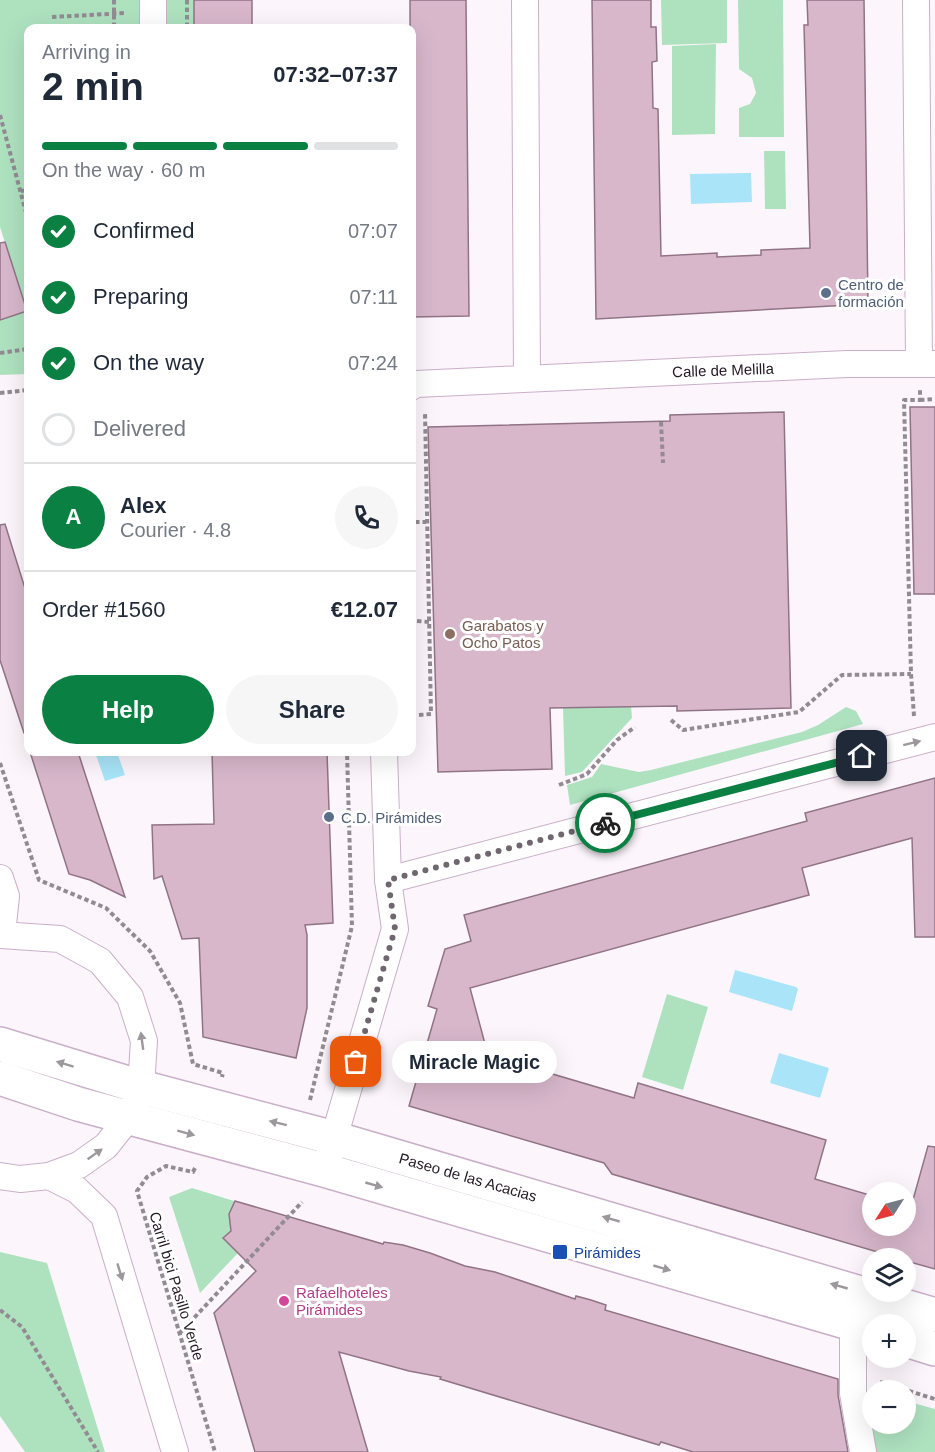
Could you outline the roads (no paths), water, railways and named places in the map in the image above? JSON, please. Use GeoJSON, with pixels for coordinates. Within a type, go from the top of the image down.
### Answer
{"type":"FeatureCollection","features":[{"type":"Feature","properties":{"kind":"main road","name":"Paseo de las Acacias"},"geometry":{"type":"LineString","coordinates":[[0,1044],[141,1088],[334,1138],[935,1315]]}},
{"type":"Feature","properties":{"kind":"main road"},"geometry":{"type":"LineString","coordinates":[[0,1078],[78,1104],[324,1170],[862,1327]]}},
{"type":"Feature","properties":{"kind":"main road"},"geometry":{"type":"LineString","coordinates":[[916,1343],[935,1349]]}},
{"type":"Feature","properties":{"kind":"street"},"geometry":{"type":"LineString","coordinates":[[525,0],[526,378]]}},
{"type":"Feature","properties":{"kind":"street","name":"Calle de Melilla"},"geometry":{"type":"LineString","coordinates":[[416,385],[847,364],[927,364],[916,0]]}},
{"type":"Feature","properties":{"kind":"street"},"geometry":{"type":"LineString","coordinates":[[388,880],[935,737]]}},
{"type":"Feature","properties":{"kind":"street"},"geometry":{"type":"LineString","coordinates":[[324,1170],[395,929],[388,880],[384,756]]}},
{"type":"Feature","properties":{"kind":"street"},"geometry":{"type":"LineString","coordinates":[[0,878],[6,896],[1,935],[60,939],[100,961],[130,997],[144,1041],[141,1088],[129,1117],[106,1146],[80,1165],[49,1176],[20,1179],[0,1176]]}},
{"type":"Feature","properties":{"kind":"street"},"geometry":{"type":"LineString","coordinates":[[49,1176],[77,1190],[104,1216],[175,1452]]}},
{"type":"Feature","properties":{"kind":"street"},"geometry":{"type":"LineString","coordinates":[[862,1332],[853,1374],[853,1393],[863,1452]]}},
{"type":"Feature","properties":{"kind":"water"},"geometry":{"type":"Polygon","coordinates":[[[751,173],[752,202],[691,204],[690,174],[751,173]]]}},
{"type":"Feature","properties":{"kind":"water"},"geometry":{"type":"Polygon","coordinates":[[[96,756],[118,756],[125,775],[105,781],[96,756]]]}},
{"type":"Feature","properties":{"kind":"water"},"geometry":{"type":"Polygon","coordinates":[[[735,970],[796,987],[798,989],[792,1011],[729,992],[735,970]]]}},
{"type":"Feature","properties":{"kind":"water"},"geometry":{"type":"Polygon","coordinates":[[[779,1053],[829,1068],[820,1098],[770,1083],[779,1053]]]}},
{"type":"Feature","properties":{"kind":"place","name":"Centro de formación"},"geometry":{"type":"Point","coordinates":[826,293]}},
{"type":"Feature","properties":{"kind":"place","name":"Garabatos y Ocho Patos"},"geometry":{"type":"Point","coordinates":[450,634]}},
{"type":"Feature","properties":{"kind":"place","name":"C.D. Pirámides"},"geometry":{"type":"Point","coordinates":[329,817]}},
{"type":"Feature","properties":{"kind":"place","name":"Miracle Magic"},"geometry":{"type":"Point","coordinates":[356,1062]}},
{"type":"Feature","properties":{"kind":"place","name":"Pirámides"},"geometry":{"type":"Point","coordinates":[560,1252]}},
{"type":"Feature","properties":{"kind":"place","name":"Rafaelhoteles Pirámides"},"geometry":{"type":"Point","coordinates":[284,1301]}}]}
